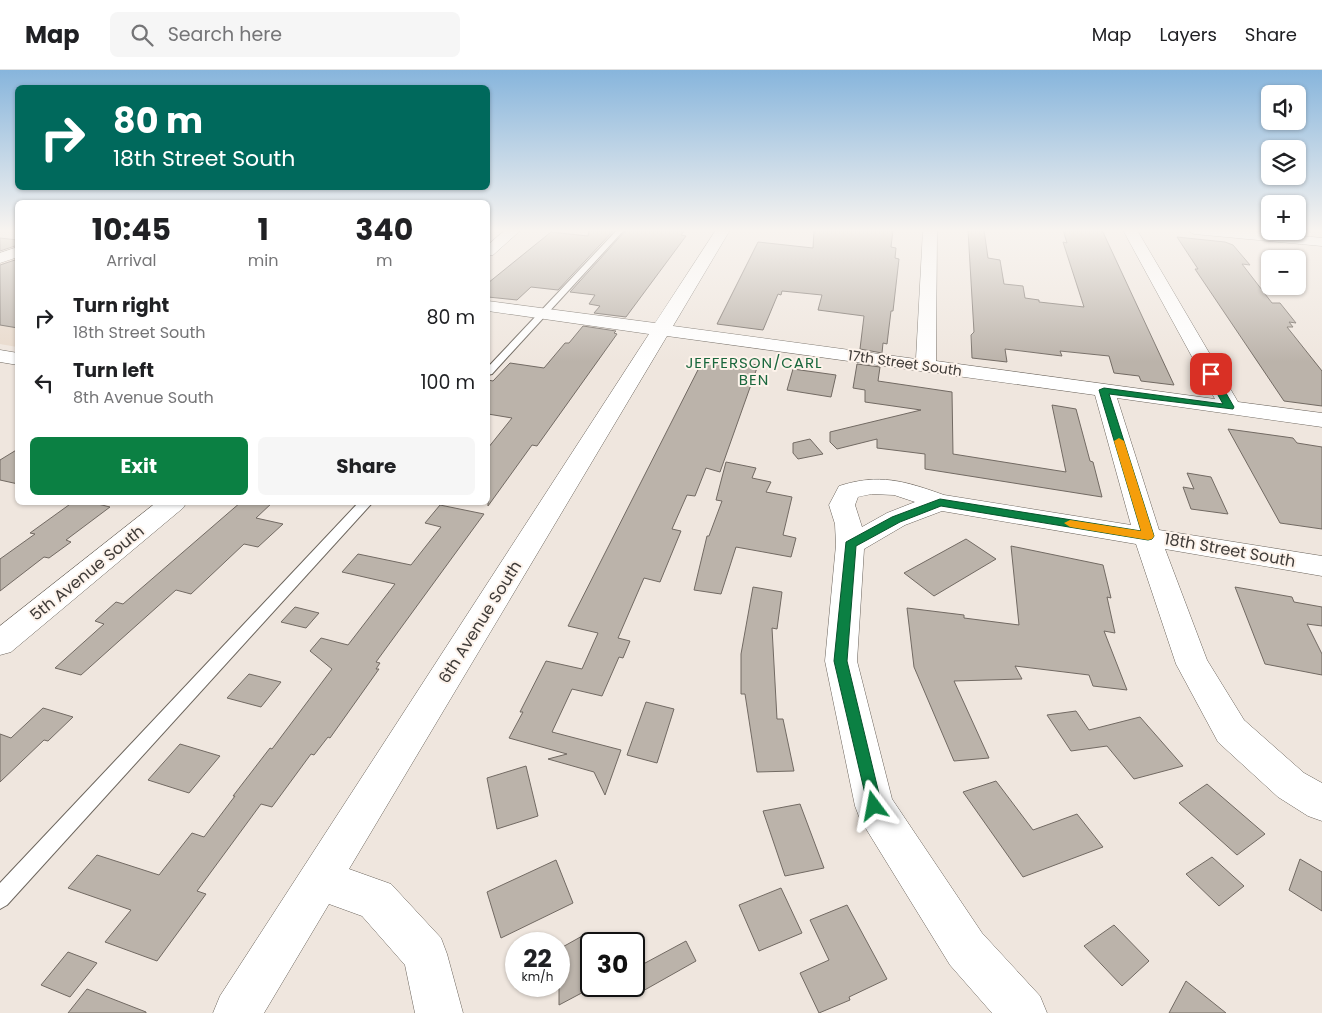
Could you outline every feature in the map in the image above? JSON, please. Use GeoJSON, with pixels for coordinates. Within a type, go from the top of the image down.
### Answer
{"type":"FeatureCollection","features":[{"type":"Feature","properties":{"kind":"street","name":"6th Avenue South"},"geometry":{"type":"LineString","coordinates":[[237,1013],[696,274]]}},
{"type":"Feature","properties":{"kind":"street"},"geometry":{"type":"LineString","coordinates":[[926,365],[929,274]]}},
{"type":"Feature","properties":{"kind":"street"},"geometry":{"type":"LineString","coordinates":[[1155,274],[1230,407]]}},
{"type":"Feature","properties":{"kind":"street","name":"17th Street South"},"geometry":{"type":"LineString","coordinates":[[490,306],[1322,420]]}},
{"type":"Feature","properties":{"kind":"street"},"geometry":{"type":"LineString","coordinates":[[0,356],[15,358]]}},
{"type":"Feature","properties":{"kind":"street"},"geometry":{"type":"LineString","coordinates":[[1104,390],[1157,569],[1192,664],[1230,731],[1291,785],[1322,803]]}},
{"type":"Feature","properties":{"kind":"street","name":"18th Street South"},"geometry":{"type":"LineString","coordinates":[[850,545],[848,524],[842,505],[848,492],[862,486],[880,485],[898,488],[940,502],[1322,566]]}},
{"type":"Feature","properties":{"kind":"street"},"geometry":{"type":"LineString","coordinates":[[940,502],[896,519],[850,545],[841,661],[874,806],[966,949],[1023,1013]]}},
{"type":"Feature","properties":{"kind":"street","name":"5th Avenue South"},"geometry":{"type":"LineString","coordinates":[[0,643],[170,505]]}},
{"type":"Feature","properties":{"kind":"street"},"geometry":{"type":"LineString","coordinates":[[319,880],[376,898],[425,954],[439,1013]]}},
{"type":"Feature","properties":{"kind":"lane"},"geometry":{"type":"LineString","coordinates":[[490,370],[579,274]]}},
{"type":"Feature","properties":{"kind":"lane"},"geometry":{"type":"LineString","coordinates":[[0,898],[364,505]]}},
{"type":"Feature","properties":{"kind":"shaded area"},"geometry":{"type":"Polygon","coordinates":[[[0,274],[15,274],[15,347],[0,344],[0,274]]]}},
{"type":"Feature","properties":{"kind":"building"},"geometry":{"type":"Polygon","coordinates":[[[0,274],[15,274],[15,328],[0,325],[0,274]]]}},
{"type":"Feature","properties":{"kind":"building"},"geometry":{"type":"Polygon","coordinates":[[[499,274],[573,274],[558,290],[531,287],[517,300],[490,297],[490,281],[499,274]]]}},
{"type":"Feature","properties":{"kind":"building"},"geometry":{"type":"Polygon","coordinates":[[[586,274],[658,274],[626,317],[594,313],[600,306],[589,304],[595,295],[570,292],[586,274]]]}},
{"type":"Feature","properties":{"kind":"building"},"geometry":{"type":"Polygon","coordinates":[[[742,274],[897,274],[887,344],[883,343],[882,353],[860,349],[864,316],[818,310],[822,295],[782,291],[781,295],[778,294],[763,330],[717,324],[742,274]]]}},
{"type":"Feature","properties":{"kind":"building"},"geometry":{"type":"Polygon","coordinates":[[[971,274],[1002,274],[1004,284],[1023,286],[1025,298],[1039,300],[1039,302],[1084,307],[1073,274],[1122,274],[1174,385],[1141,381],[1139,376],[1114,373],[1109,356],[1060,351],[1062,356],[1005,349],[1007,362],[972,358],[971,335],[974,332],[971,274]]]}},
{"type":"Feature","properties":{"kind":"building"},"geometry":{"type":"Polygon","coordinates":[[[1198,274],[1250,274],[1261,289],[1261,295],[1266,295],[1272,303],[1280,303],[1296,323],[1289,322],[1293,327],[1287,327],[1322,371],[1322,406],[1284,401],[1198,274]]]}},
{"type":"Feature","properties":{"kind":"building"},"geometry":{"type":"Polygon","coordinates":[[[583,326],[616,331],[614,333],[617,334],[537,446],[532,445],[490,503],[490,446],[512,418],[490,414],[490,380],[493,381],[510,363],[544,368],[565,343],[569,343],[583,326]]]}},
{"type":"Feature","properties":{"kind":"building"},"geometry":{"type":"Polygon","coordinates":[[[704,358],[758,365],[720,472],[706,468],[695,496],[687,495],[672,529],[681,531],[660,582],[644,578],[618,638],[630,641],[623,658],[619,657],[602,696],[572,689],[552,732],[621,750],[605,795],[594,772],[548,759],[567,754],[509,738],[546,661],[582,669],[598,633],[568,626],[704,358]]]}},
{"type":"Feature","properties":{"kind":"building"},"geometry":{"type":"Polygon","coordinates":[[[857,364],[880,367],[878,381],[952,392],[953,454],[1066,472],[1052,405],[1076,409],[1102,497],[925,469],[925,454],[877,448],[877,439],[837,449],[830,442],[830,432],[921,410],[865,402],[865,390],[853,388],[857,364]]]}},
{"type":"Feature","properties":{"kind":"building"},"geometry":{"type":"Polygon","coordinates":[[[793,369],[836,375],[831,397],[787,390],[793,369]]]}},
{"type":"Feature","properties":{"kind":"building"},"geometry":{"type":"Polygon","coordinates":[[[1228,429],[1293,438],[1297,443],[1322,447],[1322,529],[1280,523],[1228,429]]]}},
{"type":"Feature","properties":{"kind":"building"},"geometry":{"type":"Polygon","coordinates":[[[810,439],[823,454],[798,459],[793,453],[793,443],[810,439]]]}},
{"type":"Feature","properties":{"kind":"building"},"geometry":{"type":"Polygon","coordinates":[[[15,451],[15,483],[0,480],[0,460],[15,451]]]}},
{"type":"Feature","properties":{"kind":"building"},"geometry":{"type":"Polygon","coordinates":[[[726,462],[756,468],[752,478],[771,482],[766,492],[792,497],[783,535],[796,538],[791,557],[736,547],[721,594],[694,590],[707,536],[709,536],[722,501],[716,500],[726,462]]]}},
{"type":"Feature","properties":{"kind":"building"},"geometry":{"type":"Polygon","coordinates":[[[1187,473],[1211,477],[1228,514],[1191,509],[1183,487],[1194,489],[1187,473]]]}},
{"type":"Feature","properties":{"kind":"building"},"geometry":{"type":"Polygon","coordinates":[[[69,505],[102,505],[110,507],[66,540],[71,542],[49,558],[44,557],[0,591],[0,559],[35,534],[30,533],[69,505]]]}},
{"type":"Feature","properties":{"kind":"building"},"geometry":{"type":"Polygon","coordinates":[[[238,505],[270,505],[256,518],[283,524],[258,547],[244,544],[191,594],[176,590],[81,675],[55,668],[104,624],[95,621],[116,602],[123,604],[238,505]]]}},
{"type":"Feature","properties":{"kind":"building"},"geometry":{"type":"Polygon","coordinates":[[[440,505],[484,514],[376,662],[380,663],[376,669],[379,669],[330,738],[328,737],[314,755],[311,754],[272,807],[261,804],[197,891],[206,894],[157,961],[105,942],[131,910],[68,888],[97,855],[159,875],[192,833],[204,837],[235,796],[233,796],[270,748],[272,749],[332,669],[310,651],[321,638],[348,645],[395,584],[342,572],[358,554],[411,565],[441,527],[425,523],[440,505]]]}},
{"type":"Feature","properties":{"kind":"building"},"geometry":{"type":"Polygon","coordinates":[[[966,539],[996,559],[934,596],[904,573],[966,539]]]}},
{"type":"Feature","properties":{"kind":"building"},"geometry":{"type":"Polygon","coordinates":[[[1011,546],[1103,565],[1111,598],[1107,597],[1115,633],[1104,631],[1127,690],[1093,686],[1089,675],[1015,666],[1022,679],[954,681],[989,758],[954,761],[914,667],[907,608],[964,615],[964,618],[1019,625],[1011,546]]]}},
{"type":"Feature","properties":{"kind":"building"},"geometry":{"type":"Polygon","coordinates":[[[753,587],[782,592],[777,629],[772,628],[777,719],[783,719],[794,771],[757,772],[745,694],[741,694],[741,654],[753,587]]]}},
{"type":"Feature","properties":{"kind":"building"},"geometry":{"type":"Polygon","coordinates":[[[1235,587],[1292,597],[1294,602],[1322,607],[1322,626],[1307,624],[1322,654],[1322,675],[1265,664],[1235,587]]]}},
{"type":"Feature","properties":{"kind":"building"},"geometry":{"type":"Polygon","coordinates":[[[295,607],[319,613],[306,628],[281,622],[295,607]]]}},
{"type":"Feature","properties":{"kind":"building"},"geometry":{"type":"Polygon","coordinates":[[[249,674],[281,682],[261,707],[227,698],[249,674]]]}},
{"type":"Feature","properties":{"kind":"building"},"geometry":{"type":"Polygon","coordinates":[[[646,702],[674,709],[657,763],[627,755],[646,702]]]}},
{"type":"Feature","properties":{"kind":"building"},"geometry":{"type":"Polygon","coordinates":[[[43,708],[73,717],[48,741],[44,740],[0,782],[0,734],[11,738],[43,708]]]}},
{"type":"Feature","properties":{"kind":"building"},"geometry":{"type":"Polygon","coordinates":[[[1076,711],[1089,730],[1140,717],[1183,766],[1134,779],[1107,746],[1071,751],[1047,715],[1076,711]]]}},
{"type":"Feature","properties":{"kind":"building"},"geometry":{"type":"Polygon","coordinates":[[[180,744],[220,756],[189,793],[148,780],[180,744]]]}},
{"type":"Feature","properties":{"kind":"building"},"geometry":{"type":"Polygon","coordinates":[[[526,766],[538,816],[497,829],[487,778],[526,766]]]}},
{"type":"Feature","properties":{"kind":"building"},"geometry":{"type":"Polygon","coordinates":[[[996,781],[1033,830],[1077,814],[1103,847],[1023,877],[963,792],[996,781]]]}},
{"type":"Feature","properties":{"kind":"building"},"geometry":{"type":"Polygon","coordinates":[[[1207,784],[1265,834],[1237,855],[1179,803],[1207,784]]]}},
{"type":"Feature","properties":{"kind":"building"},"geometry":{"type":"Polygon","coordinates":[[[800,804],[824,868],[785,876],[763,811],[800,804]]]}},
{"type":"Feature","properties":{"kind":"building"},"geometry":{"type":"Polygon","coordinates":[[[1212,857],[1244,886],[1219,906],[1186,874],[1212,857]]]}},
{"type":"Feature","properties":{"kind":"building"},"geometry":{"type":"Polygon","coordinates":[[[1300,859],[1322,872],[1322,911],[1289,890],[1300,859]]]}},
{"type":"Feature","properties":{"kind":"building"},"geometry":{"type":"Polygon","coordinates":[[[556,860],[573,903],[513,932],[505,932],[505,936],[501,938],[487,892],[556,860]]]}},
{"type":"Feature","properties":{"kind":"building"},"geometry":{"type":"Polygon","coordinates":[[[781,888],[802,933],[759,951],[739,905],[781,888]]]}},
{"type":"Feature","properties":{"kind":"building"},"geometry":{"type":"Polygon","coordinates":[[[847,905],[887,979],[849,997],[850,1000],[819,1013],[800,973],[829,960],[810,920],[847,905]]]}},
{"type":"Feature","properties":{"kind":"building"},"geometry":{"type":"Polygon","coordinates":[[[1114,925],[1149,961],[1122,986],[1084,946],[1114,925]]]}},
{"type":"Feature","properties":{"kind":"building"},"geometry":{"type":"Polygon","coordinates":[[[580,937],[580,994],[559,1005],[559,997],[570,997],[570,943],[580,937]]]}},
{"type":"Feature","properties":{"kind":"building"},"geometry":{"type":"Polygon","coordinates":[[[686,941],[696,961],[645,990],[645,963],[686,941]]]}},
{"type":"Feature","properties":{"kind":"building"},"geometry":{"type":"Polygon","coordinates":[[[68,952],[97,963],[70,997],[41,985],[68,952]]]}},
{"type":"Feature","properties":{"kind":"building"},"geometry":{"type":"Polygon","coordinates":[[[1186,981],[1226,1013],[1169,1013],[1186,981]]]}},
{"type":"Feature","properties":{"kind":"building"},"geometry":{"type":"Polygon","coordinates":[[[87,989],[146,1012],[146,1013],[68,1013],[87,989]]]}},
{"type":"Feature","properties":{"kind":"slow traffic"},"geometry":{"type":"LineString","coordinates":[[1070,523],[1148,536],[1119,441]]}},
{"type":"Feature","properties":{"kind":"district","name":"JEFFERSON/CARL BEN"},"geometry":{"type":"Point","coordinates":[754,370]}},
{"type":"Feature","properties":{"kind":"route"},"geometry":{"type":"LineString","coordinates":[[874,806],[841,661],[850,545],[896,519],[940,502],[1148,536],[1104,390],[1230,407],[1211,374]]}}]}
